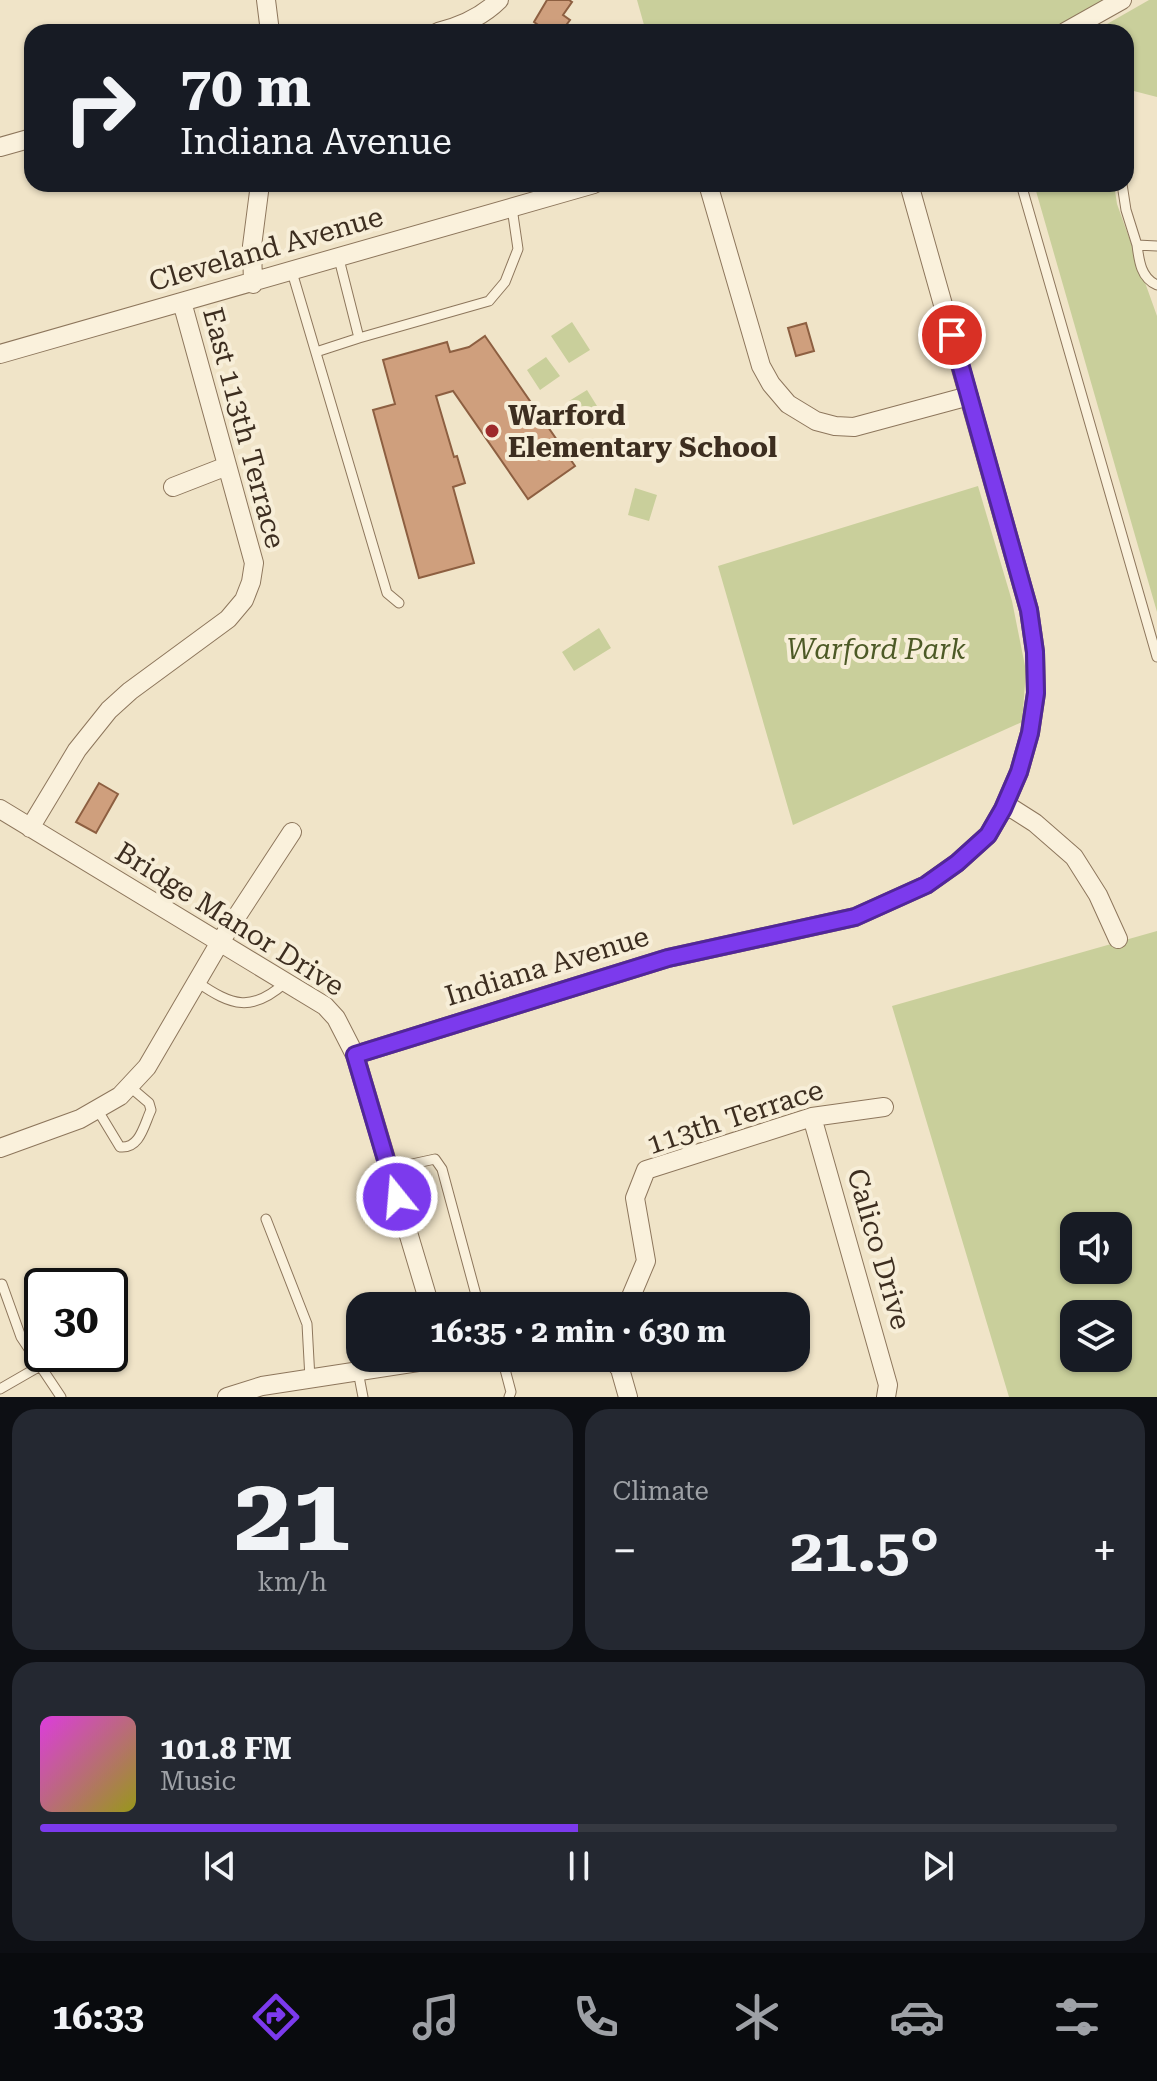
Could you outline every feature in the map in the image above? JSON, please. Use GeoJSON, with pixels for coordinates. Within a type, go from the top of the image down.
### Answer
{"type":"FeatureCollection","features":[{"type":"Feature","properties":{"kind":"street"},"geometry":{"type":"LineString","coordinates":[[266,0],[269,24]]}},
{"type":"Feature","properties":{"kind":"street"},"geometry":{"type":"LineString","coordinates":[[464,24],[485,14],[499,0]]}},
{"type":"Feature","properties":{"kind":"street"},"geometry":{"type":"LineString","coordinates":[[1079,24],[1122,0]]}},
{"type":"Feature","properties":{"kind":"street"},"geometry":{"type":"LineString","coordinates":[[0,147],[24,140]]}},
{"type":"Feature","properties":{"kind":"street"},"geometry":{"type":"LineString","coordinates":[[253,284],[252,246],[259,192]]}},
{"type":"Feature","properties":{"kind":"street","name":"Cleveland Avenue"},"geometry":{"type":"LineString","coordinates":[[0,354],[567,192]]}},
{"type":"Feature","properties":{"kind":"street"},"geometry":{"type":"LineString","coordinates":[[710,192],[761,366],[788,404],[816,421],[854,427],[969,396]]}},
{"type":"Feature","properties":{"kind":"street","name":"Indiana Avenue"},"geometry":{"type":"LineString","coordinates":[[355,1055],[668,958],[855,917],[926,885],[988,835],[1019,772],[1030,733],[1036,693],[1035,652],[1029,610],[911,192]]}},
{"type":"Feature","properties":{"kind":"street","name":"East 113th Terrace"},"geometry":{"type":"LineString","coordinates":[[30,828],[77,750],[109,710],[228,619],[244,600],[251,582],[254,563],[182,302]]}},
{"type":"Feature","properties":{"kind":"street"},"geometry":{"type":"LineString","coordinates":[[173,487],[227,466]]}},
{"type":"Feature","properties":{"kind":"street","name":"Bridge Manor Drive"},"geometry":{"type":"LineString","coordinates":[[0,809],[325,1006],[336,1018],[355,1055],[426,1292]]}},
{"type":"Feature","properties":{"kind":"street"},"geometry":{"type":"LineString","coordinates":[[1003,809],[1013,809],[1035,823],[1074,857],[1098,895],[1118,939]]}},
{"type":"Feature","properties":{"kind":"street"},"geometry":{"type":"LineString","coordinates":[[0,1148],[80,1119],[120,1096],[147,1067],[220,942],[292,832]]}},
{"type":"Feature","properties":{"kind":"street","name":"113th Terrace"},"geometry":{"type":"LineString","coordinates":[[633,1292],[646,1261],[635,1198],[646,1170],[812,1117],[884,1107]]}},
{"type":"Feature","properties":{"kind":"street","name":"Calico Drive"},"geometry":{"type":"LineString","coordinates":[[812,1117],[888,1385],[886,1397]]}},
{"type":"Feature","properties":{"kind":"street"},"geometry":{"type":"LineString","coordinates":[[227,1397],[352,1372]]}},
{"type":"Feature","properties":{"kind":"street"},"geometry":{"type":"LineString","coordinates":[[621,1372],[628,1397]]}},
{"type":"Feature","properties":{"kind":"lane"},"geometry":{"type":"LineString","coordinates":[[1023,192],[1157,657]]}},
{"type":"Feature","properties":{"kind":"lane"},"geometry":{"type":"LineString","coordinates":[[1123,192],[1139,262],[1148,281],[1157,285]]}},
{"type":"Feature","properties":{"kind":"lane"},"geometry":{"type":"LineString","coordinates":[[316,352],[489,301],[505,282],[518,249],[512,208]]}},
{"type":"Feature","properties":{"kind":"lane"},"geometry":{"type":"LineString","coordinates":[[1137,245],[1157,246]]}},
{"type":"Feature","properties":{"kind":"lane"},"geometry":{"type":"LineString","coordinates":[[339,259],[359,338]]}},
{"type":"Feature","properties":{"kind":"lane"},"geometry":{"type":"LineString","coordinates":[[292,272],[387,593],[399,603]]}},
{"type":"Feature","properties":{"kind":"lane"},"geometry":{"type":"LineString","coordinates":[[197,982],[221,998],[244,1003],[268,999],[286,982]]}},
{"type":"Feature","properties":{"kind":"lane"},"geometry":{"type":"LineString","coordinates":[[97,1109],[120,1147],[129,1148],[135,1144],[151,1110],[149,1103],[129,1086]]}},
{"type":"Feature","properties":{"kind":"lane"},"geometry":{"type":"LineString","coordinates":[[389,1169],[435,1159],[442,1169],[475,1292]]}},
{"type":"Feature","properties":{"kind":"lane"},"geometry":{"type":"LineString","coordinates":[[266,1219],[307,1324],[310,1379]]}},
{"type":"Feature","properties":{"kind":"lane"},"geometry":{"type":"LineString","coordinates":[[2,1284],[24,1342]]}},
{"type":"Feature","properties":{"kind":"lane"},"geometry":{"type":"LineString","coordinates":[[0,1389],[30,1372]]}},
{"type":"Feature","properties":{"kind":"lane"},"geometry":{"type":"LineString","coordinates":[[44,1372],[61,1397]]}},
{"type":"Feature","properties":{"kind":"lane"},"geometry":{"type":"LineString","coordinates":[[358,1372],[363,1397]]}},
{"type":"Feature","properties":{"kind":"lane"},"geometry":{"type":"LineString","coordinates":[[506,1372],[511,1392],[509,1397]]}},
{"type":"Feature","properties":{"kind":"green space"},"geometry":{"type":"Polygon","coordinates":[[[637,0],[1109,0],[1067,24],[644,24],[637,0]]]}},
{"type":"Feature","properties":{"kind":"green space"},"geometry":{"type":"Polygon","coordinates":[[[1149,0],[1157,0],[1157,97],[1134,91],[1134,24],[1107,24],[1149,0]]]}},
{"type":"Feature","properties":{"kind":"green space"},"geometry":{"type":"Polygon","coordinates":[[[1036,192],[1115,192],[1157,316],[1157,612],[1036,192]]]}},
{"type":"Feature","properties":{"kind":"green space"},"geometry":{"type":"Polygon","coordinates":[[[572,322],[590,350],[569,363],[551,336],[572,322]]]}},
{"type":"Feature","properties":{"kind":"green space"},"geometry":{"type":"Polygon","coordinates":[[[546,357],[560,376],[540,390],[527,370],[546,357]]]}},
{"type":"Feature","properties":{"kind":"green space"},"geometry":{"type":"Polygon","coordinates":[[[587,390],[597,406],[580,418],[569,401],[587,390]]]}},
{"type":"Feature","properties":{"kind":"green space","name":"Warford Park"},"geometry":{"type":"Polygon","coordinates":[[[978,486],[1012,601],[1026,671],[1022,722],[793,825],[718,566],[978,486]]]}},
{"type":"Feature","properties":{"kind":"green space"},"geometry":{"type":"Polygon","coordinates":[[[635,488],[657,495],[649,521],[628,515],[635,488]]]}},
{"type":"Feature","properties":{"kind":"green space"},"geometry":{"type":"Polygon","coordinates":[[[599,628],[611,648],[574,671],[562,652],[599,628]]]}},
{"type":"Feature","properties":{"kind":"green space"},"geometry":{"type":"Polygon","coordinates":[[[1157,931],[1157,1397],[1009,1397],[892,1006],[1157,931]]]}},
{"type":"Feature","properties":{"kind":"building"},"geometry":{"type":"Polygon","coordinates":[[[547,0],[572,2],[563,15],[570,20],[567,24],[534,22],[547,0]]]}},
{"type":"Feature","properties":{"kind":"building"},"geometry":{"type":"Polygon","coordinates":[[[806,323],[814,351],[796,356],[788,328],[806,323]]]}},
{"type":"Feature","properties":{"kind":"building"},"geometry":{"type":"Polygon","coordinates":[[[485,336],[575,466],[528,499],[453,391],[436,396],[465,483],[453,487],[474,563],[419,578],[373,410],[395,404],[383,360],[447,342],[450,352],[469,347],[485,336]]]}},
{"type":"Feature","properties":{"kind":"building"},"geometry":{"type":"Polygon","coordinates":[[[99,783],[118,794],[96,833],[76,822],[99,783]]]}},
{"type":"Feature","properties":{"kind":"place","name":"Warford Elementary School"},"geometry":{"type":"Point","coordinates":[492,431]}},
{"type":"Feature","properties":{"kind":"route"},"geometry":{"type":"LineString","coordinates":[[397,1197],[355,1055],[668,958],[855,917],[926,885],[988,835],[1019,772],[1030,733],[1036,693],[1035,652],[1029,610],[952,335]]}}]}
